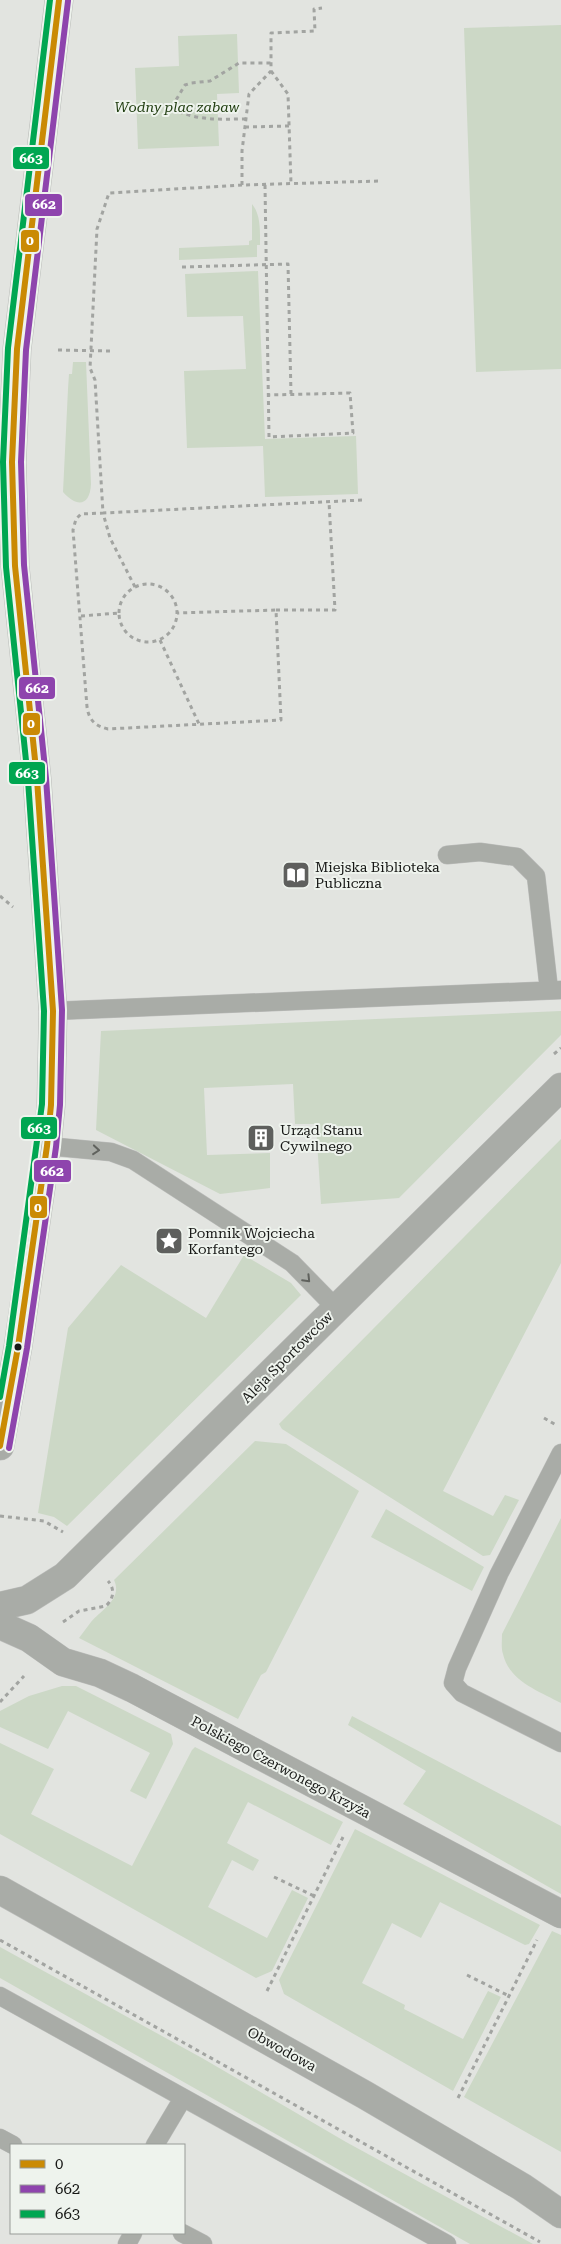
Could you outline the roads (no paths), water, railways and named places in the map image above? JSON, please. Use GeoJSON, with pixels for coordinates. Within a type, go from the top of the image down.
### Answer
{"type":"FeatureCollection","features":[{"type":"Feature","properties":{"kind":"street"},"geometry":{"type":"LineString","coordinates":[[0,1446],[18,1347],[47,1146],[52,1088],[53,1011],[37,778],[15,566],[8,349],[59,0]]}},
{"type":"Feature","properties":{"kind":"street","name":"Aleja Sportowców"},"geometry":{"type":"LineString","coordinates":[[0,1606],[27,1600],[66,1576],[561,1087]]}},
{"type":"Feature","properties":{"kind":"street","name":"Polskiego Czerwonego Krzyża"},"geometry":{"type":"LineString","coordinates":[[0,1625],[30,1638],[63,1662],[100,1673],[132,1688],[557,1912]]}},
{"type":"Feature","properties":{"kind":"street","name":"Obwodowa"},"geometry":{"type":"LineString","coordinates":[[0,1890],[365,2095],[522,2188],[561,2214]]}},
{"type":"Feature","properties":{"kind":"lane"},"geometry":{"type":"LineString","coordinates":[[53,1011],[555,990],[536,876],[517,857],[480,852],[447,855]]}},
{"type":"Feature","properties":{"kind":"lane"},"geometry":{"type":"LineString","coordinates":[[47,1146],[111,1152],[133,1160],[292,1263],[336,1308]]}},
{"type":"Feature","properties":{"kind":"lane"},"geometry":{"type":"LineString","coordinates":[[561,1453],[499,1574],[457,1668],[454,1683],[462,1693],[561,1743]]}},
{"type":"Feature","properties":{"kind":"lane"},"geometry":{"type":"LineString","coordinates":[[0,1996],[447,2244]]}},
{"type":"Feature","properties":{"kind":"lane"},"geometry":{"type":"LineString","coordinates":[[156,2144],[183,2098]]}},
{"type":"Feature","properties":{"kind":"lane"},"geometry":{"type":"LineString","coordinates":[[0,2138],[11,2144]]}},
{"type":"Feature","properties":{"kind":"lane"},"geometry":{"type":"LineString","coordinates":[[184,2234],[203,2244]]}},
{"type":"Feature","properties":{"kind":"place","name":"Miejska Biblioteka Publiczna"},"geometry":{"type":"Point","coordinates":[296,875]}},
{"type":"Feature","properties":{"kind":"place","name":"Urząd Stanu Cywilnego"},"geometry":{"type":"Point","coordinates":[261,1138]}},
{"type":"Feature","properties":{"kind":"place","name":"Pomnik Wojciecha Korfantego"},"geometry":{"type":"Point","coordinates":[169,1241]}},
{"type":"Feature","properties":{"kind":"park label","name":"Wodny plac zabaw"},"geometry":{"type":"Point","coordinates":[177,107]}}]}
